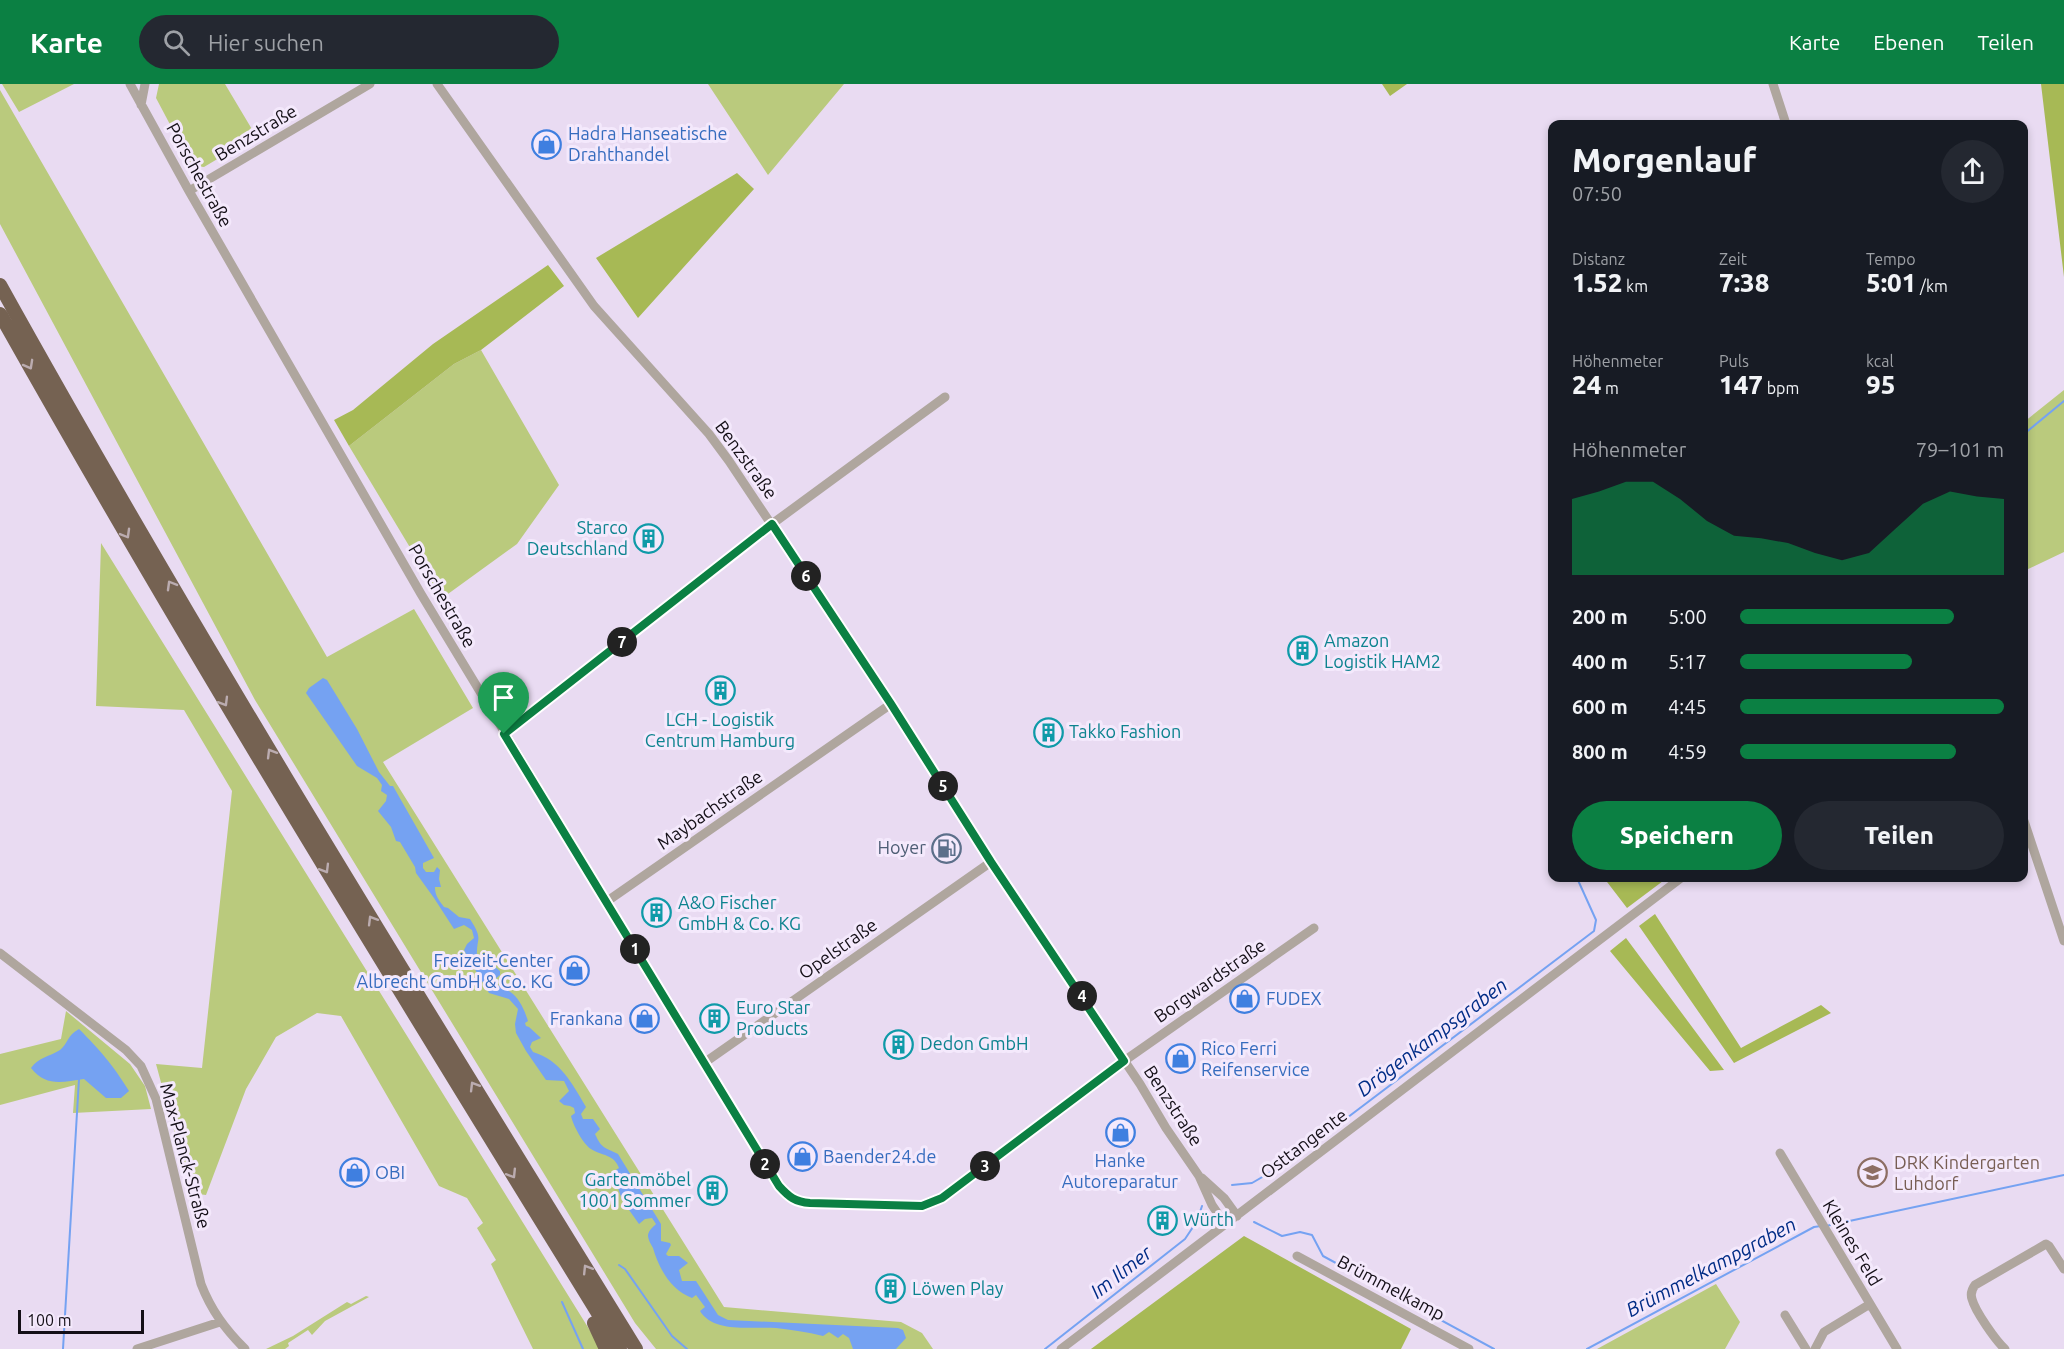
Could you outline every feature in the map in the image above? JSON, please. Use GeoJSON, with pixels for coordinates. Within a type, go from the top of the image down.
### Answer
{"type":"FeatureCollection","features":[{"type":"Feature","properties":{"kind":"highway"},"geometry":{"type":"LineString","coordinates":[[0,285],[195,625],[636,1349]]}},
{"type":"Feature","properties":{"kind":"highway"},"geometry":{"type":"LineString","coordinates":[[0,314],[252,749],[620,1349]]}},
{"type":"Feature","properties":{"kind":"highway"},"geometry":{"type":"LineString","coordinates":[[559,1251],[606,1349]]}},
{"type":"Feature","properties":{"kind":"highway"},"geometry":{"type":"LineString","coordinates":[[617,1319],[645,1349]]}},
{"type":"Feature","properties":{"kind":"street","name":"Porschestraße"},"geometry":{"type":"LineString","coordinates":[[130,84],[189,192],[415,584],[606,902],[787,1196],[796,1202],[922,1206],[942,1198],[1124,1061]]}},
{"type":"Feature","properties":{"kind":"street"},"geometry":{"type":"LineString","coordinates":[[141,105],[145,84]]}},
{"type":"Feature","properties":{"kind":"street","name":"Benzstraße"},"geometry":{"type":"LineString","coordinates":[[189,192],[370,84]]}},
{"type":"Feature","properties":{"kind":"street","name":"Benzstraße"},"geometry":{"type":"LineString","coordinates":[[437,84],[594,306],[719,446],[891,704],[991,862],[1199,1176],[1212,1205],[1225,1224]]}},
{"type":"Feature","properties":{"kind":"street"},"geometry":{"type":"LineString","coordinates":[[1773,84],[1785,120]]}},
{"type":"Feature","properties":{"kind":"street"},"geometry":{"type":"LineString","coordinates":[[504,734],[772,524],[945,397]]}},
{"type":"Feature","properties":{"kind":"street","name":"Maybachstraße"},"geometry":{"type":"LineString","coordinates":[[606,902],[891,704]]}},
{"type":"Feature","properties":{"kind":"street"},"geometry":{"type":"LineString","coordinates":[[2028,834],[2064,941]]}},
{"type":"Feature","properties":{"kind":"street","name":"Opelstraße"},"geometry":{"type":"LineString","coordinates":[[704,1063],[991,862]]}},
{"type":"Feature","properties":{"kind":"street","name":"Osttangente"},"geometry":{"type":"LineString","coordinates":[[1061,1349],[1676,882]]}},
{"type":"Feature","properties":{"kind":"street","name":"Borgwardstraße"},"geometry":{"type":"LineString","coordinates":[[1124,1061],[1314,928]]}},
{"type":"Feature","properties":{"kind":"street","name":"Max-Planck-Straße"},"geometry":{"type":"LineString","coordinates":[[0,953],[126,1050],[141,1066],[156,1099],[201,1284],[208,1303],[220,1322],[245,1349]]}},
{"type":"Feature","properties":{"kind":"street","name":"Kleines Feld"},"geometry":{"type":"LineString","coordinates":[[1780,1153],[1897,1349]]}},
{"type":"Feature","properties":{"kind":"street","name":"Benzstraße"},"geometry":{"type":"LineString","coordinates":[[1199,1176],[1224,1198],[1237,1216]]}},
{"type":"Feature","properties":{"kind":"street"},"geometry":{"type":"LineString","coordinates":[[2005,1349],[1997,1342],[1972,1300],[1971,1290],[1974,1285],[2046,1244],[2064,1269]]}},
{"type":"Feature","properties":{"kind":"street","name":"Brümmelkamp"},"geometry":{"type":"LineString","coordinates":[[1297,1256],[1469,1349]]}},
{"type":"Feature","properties":{"kind":"street"},"geometry":{"type":"LineString","coordinates":[[1815,1349],[1824,1332],[1870,1304]]}},
{"type":"Feature","properties":{"kind":"street"},"geometry":{"type":"LineString","coordinates":[[1785,1315],[1806,1349]]}},
{"type":"Feature","properties":{"kind":"street"},"geometry":{"type":"LineString","coordinates":[[137,1349],[220,1322]]}},
{"type":"Feature","properties":{"kind":"green space"},"geometry":{"type":"Polygon","coordinates":[[[2,84],[74,84],[19,112],[2,84]]]}},
{"type":"Feature","properties":{"kind":"green space"},"geometry":{"type":"Polygon","coordinates":[[[159,84],[225,84],[256,136],[204,167],[192,166],[156,98],[159,84]]]}},
{"type":"Feature","properties":{"kind":"green space"},"geometry":{"type":"Polygon","coordinates":[[[708,84],[844,84],[768,175],[708,84]]]}},
{"type":"Feature","properties":{"kind":"green space"},"geometry":{"type":"Polygon","coordinates":[[[1382,84],[1407,84],[1390,96],[1382,84]]]}},
{"type":"Feature","properties":{"kind":"green space"},"geometry":{"type":"Polygon","coordinates":[[[2041,84],[2064,84],[2064,277],[2041,84]]]}},
{"type":"Feature","properties":{"kind":"green space"},"geometry":{"type":"Polygon","coordinates":[[[0,90],[327,657],[414,609],[473,708],[383,762],[724,1307],[901,1322],[922,1333],[933,1349],[656,1349],[635,1323],[255,700],[0,224],[0,90]]]}},
{"type":"Feature","properties":{"kind":"green space"},"geometry":{"type":"Polygon","coordinates":[[[737,173],[754,189],[638,318],[596,258],[737,173]]]}},
{"type":"Feature","properties":{"kind":"green space"},"geometry":{"type":"Polygon","coordinates":[[[548,265],[564,286],[481,350],[454,364],[349,446],[334,420],[353,410],[433,344],[548,265]]]}},
{"type":"Feature","properties":{"kind":"green space"},"geometry":{"type":"Polygon","coordinates":[[[481,350],[559,485],[517,544],[441,599],[349,446],[454,364],[481,350]]]}},
{"type":"Feature","properties":{"kind":"green space"},"geometry":{"type":"Polygon","coordinates":[[[2064,390],[2064,552],[2028,569],[2028,419],[2064,390]]]}},
{"type":"Feature","properties":{"kind":"green space"},"geometry":{"type":"Polygon","coordinates":[[[101,543],[600,1349],[533,1349],[491,1264],[496,1260],[477,1228],[483,1223],[467,1198],[439,1186],[341,1016],[317,1013],[276,1037],[246,1089],[206,1195],[191,1193],[156,1064],[202,1068],[232,791],[184,710],[96,706],[101,543]]]}},
{"type":"Feature","properties":{"kind":"green space"},"geometry":{"type":"Polygon","coordinates":[[[1607,882],[1662,882],[1627,908],[1607,882]]]}},
{"type":"Feature","properties":{"kind":"green space"},"geometry":{"type":"Polygon","coordinates":[[[1655,914],[1741,1048],[1821,1005],[1831,1013],[1734,1063],[1639,926],[1655,914]]]}},
{"type":"Feature","properties":{"kind":"green space"},"geometry":{"type":"Polygon","coordinates":[[[1626,938],[1724,1070],[1710,1071],[1610,951],[1626,938]]]}},
{"type":"Feature","properties":{"kind":"green space"},"geometry":{"type":"Polygon","coordinates":[[[66,1011],[130,1064],[145,1086],[151,1109],[73,1113],[75,1085],[0,1105],[0,1054],[61,1039],[66,1011]]]}},
{"type":"Feature","properties":{"kind":"green space"},"geometry":{"type":"Polygon","coordinates":[[[1244,1236],[1411,1329],[1401,1349],[1091,1349],[1244,1236]]]}},
{"type":"Feature","properties":{"kind":"green space"},"geometry":{"type":"Polygon","coordinates":[[[1716,1284],[1740,1322],[1725,1349],[1597,1349],[1716,1284]]]}},
{"type":"Feature","properties":{"kind":"green space"},"geometry":{"type":"Polygon","coordinates":[[[366,1296],[369,1297],[325,1321],[312,1335],[308,1330],[288,1343],[289,1346],[285,1349],[266,1349],[293,1336],[347,1302],[351,1304],[366,1296]]]}},
{"type":"Feature","properties":{"kind":"water"},"geometry":{"type":"Polygon","coordinates":[[[323,678],[327,680],[357,729],[379,772],[390,786],[393,786],[434,858],[423,863],[423,868],[426,872],[434,872],[437,867],[440,870],[441,887],[435,887],[439,900],[444,907],[459,917],[470,919],[478,935],[477,958],[485,967],[494,966],[500,971],[500,975],[494,980],[516,997],[527,1018],[526,1026],[541,1038],[532,1042],[530,1047],[533,1052],[551,1061],[570,1081],[586,1107],[581,1114],[583,1119],[593,1119],[600,1129],[595,1134],[600,1142],[604,1147],[618,1154],[661,1224],[661,1241],[671,1245],[666,1254],[679,1256],[688,1263],[679,1270],[682,1281],[696,1281],[718,1315],[728,1320],[898,1328],[903,1330],[906,1338],[896,1349],[853,1349],[849,1338],[843,1334],[838,1338],[829,1332],[823,1336],[776,1328],[724,1326],[706,1318],[700,1311],[705,1307],[696,1295],[692,1298],[672,1284],[662,1271],[648,1239],[649,1232],[656,1224],[652,1218],[645,1219],[639,1224],[622,1200],[616,1182],[611,1182],[606,1176],[619,1168],[617,1163],[588,1147],[582,1139],[571,1116],[575,1113],[574,1108],[559,1101],[569,1091],[564,1081],[546,1080],[516,1033],[518,1009],[509,999],[489,993],[467,956],[464,950],[474,938],[472,930],[464,925],[454,929],[416,873],[415,867],[400,842],[396,841],[391,827],[378,811],[386,801],[387,795],[381,791],[382,785],[377,778],[357,766],[306,693],[323,678]]]}},
{"type":"Feature","properties":{"kind":"water"},"geometry":{"type":"Polygon","coordinates":[[[79,1029],[106,1058],[129,1091],[121,1098],[106,1098],[84,1079],[49,1081],[31,1068],[41,1059],[60,1050],[72,1034],[79,1029]]]}},
{"type":"Feature","properties":{"kind":"waterway","name":"Drögenkampsgraben"},"geometry":{"type":"LineString","coordinates":[[2028,431],[2064,401]]}},
{"type":"Feature","properties":{"kind":"waterway","name":"Drögenkampsgraben"},"geometry":{"type":"LineString","coordinates":[[1232,1185],[1252,1183],[1290,1161],[1594,931],[1596,920],[1579,882]]}},
{"type":"Feature","properties":{"kind":"waterway"},"geometry":{"type":"LineString","coordinates":[[63,1349],[79,1079]]}},
{"type":"Feature","properties":{"kind":"waterway","name":"Brümmelkampgraben"},"geometry":{"type":"LineString","coordinates":[[1826,1226],[2064,1175]]}},
{"type":"Feature","properties":{"kind":"waterway","name":"Im Ilmer"},"geometry":{"type":"LineString","coordinates":[[1045,1349],[1185,1239],[1197,1221],[1202,1206]]}},
{"type":"Feature","properties":{"kind":"waterway","name":"Brümmelkampgraben"},"geometry":{"type":"LineString","coordinates":[[1254,1222],[1282,1236],[1300,1232],[1312,1235],[1323,1256],[1494,1349]]}},
{"type":"Feature","properties":{"kind":"waterway","name":"Brümmelkampgraben"},"geometry":{"type":"LineString","coordinates":[[1587,1349],[1814,1227],[1821,1226]]}},
{"type":"Feature","properties":{"kind":"waterway","name":"Im Ilmer"},"geometry":{"type":"LineString","coordinates":[[619,1265],[625,1269],[672,1336],[687,1349]]}},
{"type":"Feature","properties":{"kind":"waterway","name":"Im Ilmer"},"geometry":{"type":"LineString","coordinates":[[562,1302],[583,1349]]}},
{"type":"Feature","properties":{"kind":"place","name":"Hadra Hanseatische Drahthandel"},"geometry":{"type":"Point","coordinates":[547,144]}},
{"type":"Feature","properties":{"kind":"place","name":"Starco Deutschland"},"geometry":{"type":"Point","coordinates":[649,538]}},
{"type":"Feature","properties":{"kind":"place","name":"Amazon Logistik HAM2"},"geometry":{"type":"Point","coordinates":[1303,651]}},
{"type":"Feature","properties":{"kind":"place","name":"LCH - Logistik Centrum Hamburg"},"geometry":{"type":"Point","coordinates":[720,691]}},
{"type":"Feature","properties":{"kind":"place","name":"Takko Fashion"},"geometry":{"type":"Point","coordinates":[1048,732]}},
{"type":"Feature","properties":{"kind":"place","name":"Hoyer"},"geometry":{"type":"Point","coordinates":[947,848]}},
{"type":"Feature","properties":{"kind":"place","name":"A&O Fischer GmbH & Co. KG"},"geometry":{"type":"Point","coordinates":[657,913]}},
{"type":"Feature","properties":{"kind":"place","name":"Freizeit-Center Albrecht GmbH & Co. KG"},"geometry":{"type":"Point","coordinates":[574,971]}},
{"type":"Feature","properties":{"kind":"place","name":"FUDEX"},"geometry":{"type":"Point","coordinates":[1245,999]}},
{"type":"Feature","properties":{"kind":"place","name":"Euro Star Products"},"geometry":{"type":"Point","coordinates":[715,1018]}},
{"type":"Feature","properties":{"kind":"place","name":"Frankana"},"geometry":{"type":"Point","coordinates":[644,1019]}},
{"type":"Feature","properties":{"kind":"place","name":"Dedon GmbH"},"geometry":{"type":"Point","coordinates":[899,1044]}},
{"type":"Feature","properties":{"kind":"place","name":"Rico Ferri Reifenservice"},"geometry":{"type":"Point","coordinates":[1180,1059]}},
{"type":"Feature","properties":{"kind":"place","name":"Hanke Autoreparatur"},"geometry":{"type":"Point","coordinates":[1120,1132]}},
{"type":"Feature","properties":{"kind":"place","name":"Baender24.de"},"geometry":{"type":"Point","coordinates":[802,1157]}},
{"type":"Feature","properties":{"kind":"place","name":"OBI"},"geometry":{"type":"Point","coordinates":[354,1173]}},
{"type":"Feature","properties":{"kind":"place","name":"DRK Kindergarten Luhdorf"},"geometry":{"type":"Point","coordinates":[1873,1173]}},
{"type":"Feature","properties":{"kind":"place","name":"Gartenmöbel 1001 Sommer"},"geometry":{"type":"Point","coordinates":[712,1190]}},
{"type":"Feature","properties":{"kind":"place","name":"Würth"},"geometry":{"type":"Point","coordinates":[1162,1220]}},
{"type":"Feature","properties":{"kind":"place","name":"Löwen Play"},"geometry":{"type":"Point","coordinates":[891,1289]}},
{"type":"Feature","properties":{"kind":"route"},"geometry":{"type":"LineString","coordinates":[[772,524],[891,704],[991,862],[1124,1061],[931,1204],[913,1206],[796,1202],[779,1186],[504,734],[772,524]]}}]}
